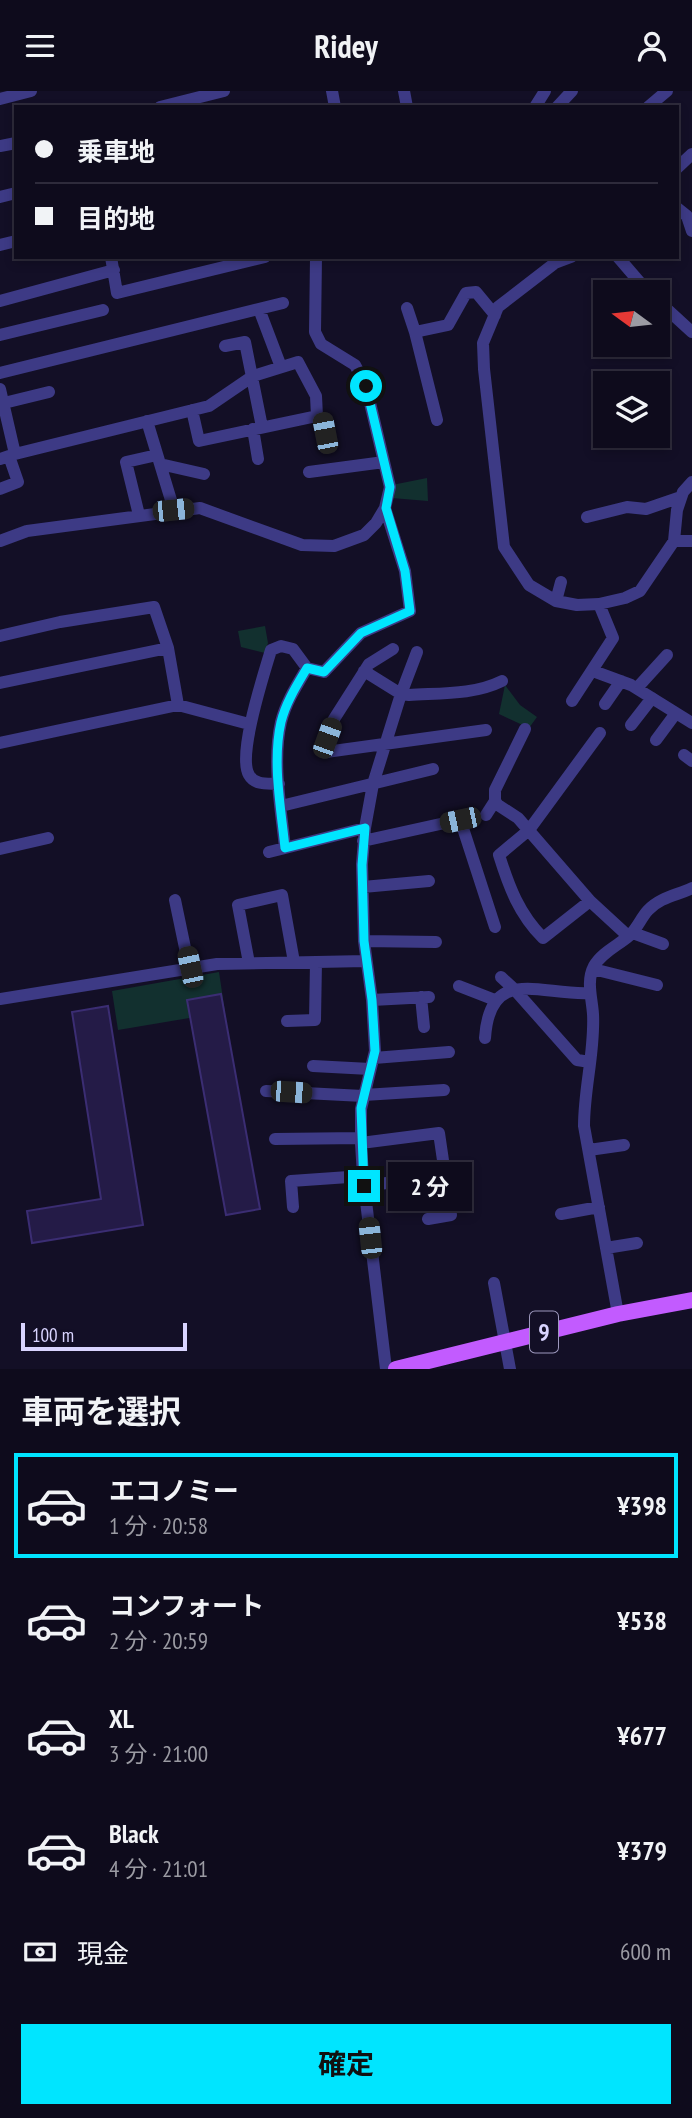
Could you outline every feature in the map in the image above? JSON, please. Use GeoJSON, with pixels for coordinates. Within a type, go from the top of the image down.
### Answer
{"type":"FeatureCollection","features":[{"type":"Feature","properties":{"kind":"main road","name":"9"},"geometry":{"type":"LineString","coordinates":[[396,1369],[618,1314],[692,1300]]}},
{"type":"Feature","properties":{"kind":"street"},"geometry":{"type":"LineString","coordinates":[[0,99],[32,91]]}},
{"type":"Feature","properties":{"kind":"street"},"geometry":{"type":"LineString","coordinates":[[178,105],[195,103],[224,91]]}},
{"type":"Feature","properties":{"kind":"street"},"geometry":{"type":"LineString","coordinates":[[559,105],[572,91]]}},
{"type":"Feature","properties":{"kind":"street"},"geometry":{"type":"LineString","coordinates":[[650,105],[667,91]]}},
{"type":"Feature","properties":{"kind":"street"},"geometry":{"type":"LineString","coordinates":[[679,210],[687,216],[692,231]]}},
{"type":"Feature","properties":{"kind":"street"},"geometry":{"type":"LineString","coordinates":[[0,301],[113,264],[117,293],[211,264],[250,259]]}},
{"type":"Feature","properties":{"kind":"street"},"geometry":{"type":"LineString","coordinates":[[0,541],[27,531],[200,508],[302,545],[334,546],[365,535],[386,508],[390,487],[366,386],[355,365],[321,344],[314,332],[316,259]]}},
{"type":"Feature","properties":{"kind":"street"},"geometry":{"type":"LineString","coordinates":[[566,259],[555,263],[498,307],[483,343],[504,547],[529,585],[556,601],[577,605],[625,598],[640,591],[674,541],[679,504],[692,482]]}},
{"type":"Feature","properties":{"kind":"street"},"geometry":{"type":"LineString","coordinates":[[620,259],[638,280]]}},
{"type":"Feature","properties":{"kind":"street"},"geometry":{"type":"LineString","coordinates":[[415,332],[448,325],[466,293],[476,292],[495,315]]}},
{"type":"Feature","properties":{"kind":"street"},"geometry":{"type":"LineString","coordinates":[[0,373],[283,303]]}},
{"type":"Feature","properties":{"kind":"street"},"geometry":{"type":"LineString","coordinates":[[407,308],[437,420]]}},
{"type":"Feature","properties":{"kind":"street"},"geometry":{"type":"LineString","coordinates":[[259,309],[281,367]]}},
{"type":"Feature","properties":{"kind":"street"},"geometry":{"type":"LineString","coordinates":[[0,335],[103,310]]}},
{"type":"Feature","properties":{"kind":"street"},"geometry":{"type":"LineString","coordinates":[[670,312],[691,330]]}},
{"type":"Feature","properties":{"kind":"street"},"geometry":{"type":"LineString","coordinates":[[225,346],[245,342],[253,376],[258,459]]}},
{"type":"Feature","properties":{"kind":"street"},"geometry":{"type":"LineString","coordinates":[[8,457],[209,406],[253,376],[298,362],[316,396],[317,416]]}},
{"type":"Feature","properties":{"kind":"street"},"geometry":{"type":"LineString","coordinates":[[0,389],[4,403],[8,457],[18,482],[0,489]]}},
{"type":"Feature","properties":{"kind":"street"},"geometry":{"type":"LineString","coordinates":[[4,403],[49,392]]}},
{"type":"Feature","properties":{"kind":"street"},"geometry":{"type":"LineString","coordinates":[[192,410],[199,440],[317,416],[322,419],[327,447]]}},
{"type":"Feature","properties":{"kind":"street"},"geometry":{"type":"LineString","coordinates":[[147,421],[173,510]]}},
{"type":"Feature","properties":{"kind":"street"},"geometry":{"type":"LineString","coordinates":[[139,515],[126,462],[159,460],[204,474]]}},
{"type":"Feature","properties":{"kind":"street"},"geometry":{"type":"LineString","coordinates":[[309,472],[384,463]]}},
{"type":"Feature","properties":{"kind":"street"},"geometry":{"type":"LineString","coordinates":[[587,517],[627,507],[646,509],[679,504],[692,512]]}},
{"type":"Feature","properties":{"kind":"street"},"geometry":{"type":"LineString","coordinates":[[279,784],[257,783],[249,776],[247,766],[249,724],[271,650],[281,646],[293,649],[307,668],[324,672],[361,633],[410,611],[405,571],[386,508]]}},
{"type":"Feature","properties":{"kind":"street"},"geometry":{"type":"LineString","coordinates":[[674,541],[692,541]]}},
{"type":"Feature","properties":{"kind":"street"},"geometry":{"type":"LineString","coordinates":[[556,601],[561,582]]}},
{"type":"Feature","properties":{"kind":"street"},"geometry":{"type":"LineString","coordinates":[[572,701],[613,638],[598,604]]}},
{"type":"Feature","properties":{"kind":"street"},"geometry":{"type":"LineString","coordinates":[[0,636],[61,622],[154,607],[168,648],[178,705]]}},
{"type":"Feature","properties":{"kind":"street"},"geometry":{"type":"LineString","coordinates":[[0,683],[168,648]]}},
{"type":"Feature","properties":{"kind":"street"},"geometry":{"type":"LineString","coordinates":[[393,649],[369,664],[364,671],[334,719],[327,738],[326,752],[486,730]]}},
{"type":"Feature","properties":{"kind":"street"},"geometry":{"type":"LineString","coordinates":[[386,1369],[363,1181],[361,1141],[364,1096],[372,1064],[372,1000],[364,941],[364,835],[373,784],[417,652]]}},
{"type":"Feature","properties":{"kind":"street"},"geometry":{"type":"LineString","coordinates":[[637,688],[667,655]]}},
{"type":"Feature","properties":{"kind":"street"},"geometry":{"type":"LineString","coordinates":[[285,848],[279,784],[278,748],[281,723],[289,698],[307,668]]}},
{"type":"Feature","properties":{"kind":"street"},"geometry":{"type":"LineString","coordinates":[[364,671],[401,694],[477,690],[502,681]]}},
{"type":"Feature","properties":{"kind":"street"},"geometry":{"type":"LineString","coordinates":[[593,671],[637,688],[692,723]]}},
{"type":"Feature","properties":{"kind":"street"},"geometry":{"type":"LineString","coordinates":[[605,704],[621,681]]}},
{"type":"Feature","properties":{"kind":"street"},"geometry":{"type":"LineString","coordinates":[[631,725],[652,698]]}},
{"type":"Feature","properties":{"kind":"street"},"geometry":{"type":"LineString","coordinates":[[0,743],[178,705],[249,724]]}},
{"type":"Feature","properties":{"kind":"street"},"geometry":{"type":"LineString","coordinates":[[656,740],[676,713]]}},
{"type":"Feature","properties":{"kind":"street"},"geometry":{"type":"LineString","coordinates":[[486,815],[495,801],[495,790],[525,729]]}},
{"type":"Feature","properties":{"kind":"street"},"geometry":{"type":"LineString","coordinates":[[590,901],[544,937],[531,925],[512,895],[499,855],[529,830],[600,733]]}},
{"type":"Feature","properties":{"kind":"street"},"geometry":{"type":"LineString","coordinates":[[281,806],[433,769]]}},
{"type":"Feature","properties":{"kind":"street"},"geometry":{"type":"LineString","coordinates":[[495,801],[518,818],[590,901],[630,935],[663,944]]}},
{"type":"Feature","properties":{"kind":"street"},"geometry":{"type":"LineString","coordinates":[[269,852],[466,818],[495,927]]}},
{"type":"Feature","properties":{"kind":"street"},"geometry":{"type":"LineString","coordinates":[[0,849],[48,838]]}},
{"type":"Feature","properties":{"kind":"street"},"geometry":{"type":"LineString","coordinates":[[363,887],[429,881]]}},
{"type":"Feature","properties":{"kind":"street"},"geometry":{"type":"LineString","coordinates":[[618,1314],[584,1126],[593,1014],[590,993],[593,969],[602,957],[630,935],[642,916],[651,908],[662,900],[690,894]]}},
{"type":"Feature","properties":{"kind":"street"},"geometry":{"type":"LineString","coordinates":[[249,963],[238,905],[282,895],[294,962]]}},
{"type":"Feature","properties":{"kind":"street"},"geometry":{"type":"LineString","coordinates":[[175,900],[190,967]]}},
{"type":"Feature","properties":{"kind":"street"},"geometry":{"type":"LineString","coordinates":[[364,941],[436,942]]}},
{"type":"Feature","properties":{"kind":"street"},"geometry":{"type":"LineString","coordinates":[[0,999],[190,967],[366,961]]}},
{"type":"Feature","properties":{"kind":"street"},"geometry":{"type":"LineString","coordinates":[[287,1021],[315,1020],[316,962]]}},
{"type":"Feature","properties":{"kind":"street"},"geometry":{"type":"LineString","coordinates":[[593,969],[657,985]]}},
{"type":"Feature","properties":{"kind":"street"},"geometry":{"type":"LineString","coordinates":[[501,977],[577,1060],[590,1062]]}},
{"type":"Feature","properties":{"kind":"street"},"geometry":{"type":"LineString","coordinates":[[459,986],[495,1000]]}},
{"type":"Feature","properties":{"kind":"street"},"geometry":{"type":"LineString","coordinates":[[485,1038],[487,1018],[495,1000],[514,989],[590,993]]}},
{"type":"Feature","properties":{"kind":"street"},"geometry":{"type":"LineString","coordinates":[[372,1000],[425,997],[424,1027]]}},
{"type":"Feature","properties":{"kind":"street"},"geometry":{"type":"LineString","coordinates":[[313,1066],[372,1064],[449,1052]]}},
{"type":"Feature","properties":{"kind":"street"},"geometry":{"type":"LineString","coordinates":[[266,1091],[364,1096],[444,1090]]}},
{"type":"Feature","properties":{"kind":"street"},"geometry":{"type":"LineString","coordinates":[[275,1139],[361,1141],[439,1133],[451,1215],[428,1219]]}},
{"type":"Feature","properties":{"kind":"street"},"geometry":{"type":"LineString","coordinates":[[589,1150],[624,1145]]}},
{"type":"Feature","properties":{"kind":"street"},"geometry":{"type":"LineString","coordinates":[[293,1207],[291,1181],[402,1181]]}},
{"type":"Feature","properties":{"kind":"street"},"geometry":{"type":"LineString","coordinates":[[561,1214],[599,1207]]}},
{"type":"Feature","properties":{"kind":"street"},"geometry":{"type":"LineString","coordinates":[[606,1248],[637,1243]]}},
{"type":"Feature","properties":{"kind":"street"},"geometry":{"type":"LineString","coordinates":[[494,1283],[510,1369]]}},
{"type":"Feature","properties":{"kind":"green space"},"geometry":{"type":"Polygon","coordinates":[[[427,478],[428,501],[392,498],[392,485],[427,478]]]}},
{"type":"Feature","properties":{"kind":"green space"},"geometry":{"type":"Polygon","coordinates":[[[265,626],[268,643],[265,653],[241,647],[238,631],[265,626]]]}},
{"type":"Feature","properties":{"kind":"green space"},"geometry":{"type":"Polygon","coordinates":[[[505,685],[520,705],[537,717],[529,728],[499,714],[505,685]]]}},
{"type":"Feature","properties":{"kind":"green space"},"geometry":{"type":"Polygon","coordinates":[[[219,972],[225,1012],[118,1030],[112,991],[219,972]]]}},
{"type":"Feature","properties":{"kind":"building"},"geometry":{"type":"Polygon","coordinates":[[[221,994],[260,1209],[226,1215],[187,1000],[221,994]]]}},
{"type":"Feature","properties":{"kind":"building"},"geometry":{"type":"Polygon","coordinates":[[[108,1006],[143,1225],[32,1243],[27,1211],[101,1199],[72,1012],[108,1006]]]}},
{"type":"Feature","properties":{"kind":"route"},"geometry":{"type":"LineString","coordinates":[[364,1186],[361,1108],[375,1051],[364,941],[362,865],[365,828],[285,848],[278,748],[281,723],[289,698],[307,668],[324,672],[361,633],[410,611],[405,571],[386,508],[390,487],[366,386]]}}]}
